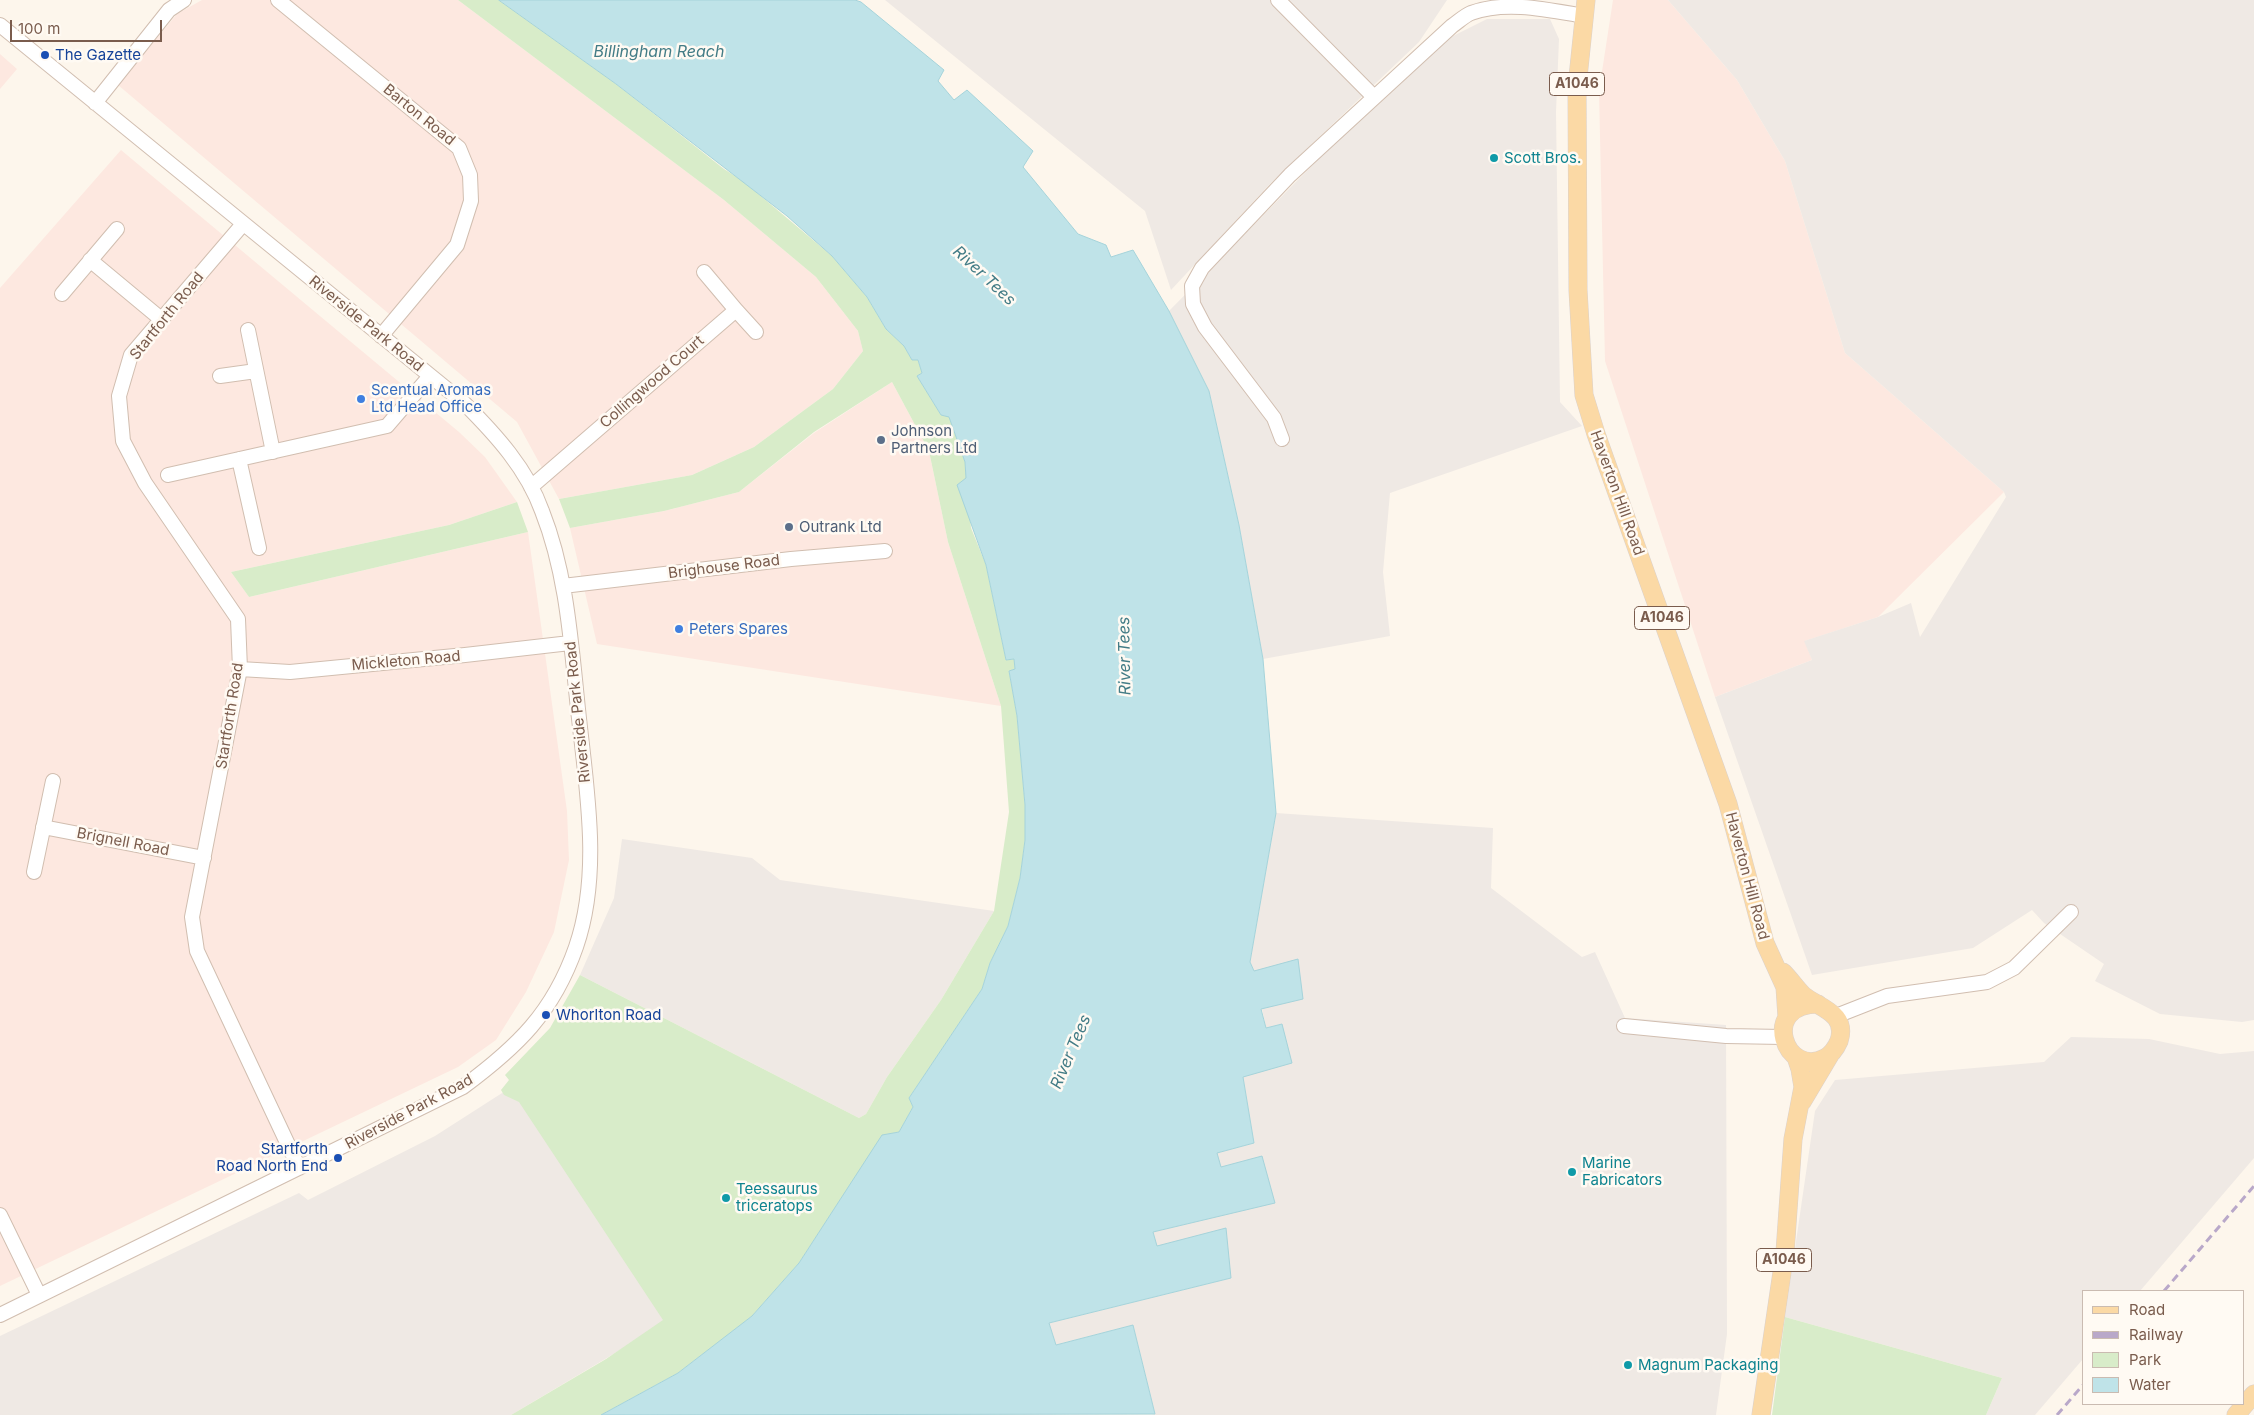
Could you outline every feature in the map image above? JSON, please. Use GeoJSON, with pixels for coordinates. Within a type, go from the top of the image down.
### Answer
{"type":"FeatureCollection","features":[{"type":"Feature","properties":{"kind":"main road","name":"Haverton Hill Road"},"geometry":{"type":"LineString","coordinates":[[1585,8],[1577,96],[1578,290],[1584,395],[1596,434],[1728,804],[1764,943],[1776,964],[1785,987],[1787,1017],[1783,1027],[1783,1037]]}},
{"type":"Feature","properties":{"kind":"main road","name":"Haverton Hill Road"},"geometry":{"type":"LineString","coordinates":[[1776,964],[1804,995],[1828,1008],[1836,1016]]}},
{"type":"Feature","properties":{"kind":"main road"},"geometry":{"type":"LineString","coordinates":[[1787,1017],[1795,1008],[1806,1004],[1818,1004]]}},
{"type":"Feature","properties":{"kind":"main road","name":"A1046"},"geometry":{"type":"LineString","coordinates":[[1801,1104],[1837,1046],[1840,1026],[1836,1016]]}},
{"type":"Feature","properties":{"kind":"main road","name":"A1046"},"geometry":{"type":"LineString","coordinates":[[1761,1415],[1785,1252],[1793,1139],[1803,1087],[1796,1056],[1787,1048],[1783,1037]]}},
{"type":"Feature","properties":{"kind":"main road"},"geometry":{"type":"LineString","coordinates":[[1796,1056],[1813,1061],[1830,1055]]}},
{"type":"Feature","properties":{"kind":"main road"},"geometry":{"type":"LineString","coordinates":[[2236,1415],[2254,1394]]}},
{"type":"Feature","properties":{"kind":"street"},"geometry":{"type":"LineString","coordinates":[[95,104],[169,10],[184,0]]}},
{"type":"Feature","properties":{"kind":"street","name":"Barton Road"},"geometry":{"type":"LineString","coordinates":[[278,0],[459,148],[470,175],[471,201],[457,245],[381,336]]}},
{"type":"Feature","properties":{"kind":"street"},"geometry":{"type":"LineString","coordinates":[[1278,0],[1374,97]]}},
{"type":"Feature","properties":{"kind":"street"},"geometry":{"type":"LineString","coordinates":[[1282,439],[1274,418],[1205,327],[1193,304],[1192,286],[1202,268],[1276,190],[1374,97],[1452,26],[1470,13],[1493,8],[1516,7],[1585,8]]}},
{"type":"Feature","properties":{"kind":"street","name":"Riverside Park Road"},"geometry":{"type":"LineString","coordinates":[[0,25],[465,404],[497,436],[531,487],[542,511],[563,586],[590,829],[587,903],[576,946],[564,977],[539,1018],[519,1042],[463,1087],[0,1315]]}},
{"type":"Feature","properties":{"kind":"street","name":"Startforth Road"},"geometry":{"type":"LineString","coordinates":[[243,224],[131,356],[119,396],[124,441],[145,483],[238,619],[240,669],[192,917],[197,951],[299,1168]]}},
{"type":"Feature","properties":{"kind":"street"},"geometry":{"type":"LineString","coordinates":[[62,294],[116,229]]}},
{"type":"Feature","properties":{"kind":"street"},"geometry":{"type":"LineString","coordinates":[[90,260],[161,319]]}},
{"type":"Feature","properties":{"kind":"street"},"geometry":{"type":"LineString","coordinates":[[704,272],[756,332]]}},
{"type":"Feature","properties":{"kind":"street","name":"Collingwood Court"},"geometry":{"type":"LineString","coordinates":[[531,487],[736,310]]}},
{"type":"Feature","properties":{"kind":"street"},"geometry":{"type":"LineString","coordinates":[[248,330],[273,452]]}},
{"type":"Feature","properties":{"kind":"street"},"geometry":{"type":"LineString","coordinates":[[220,376],[256,371]]}},
{"type":"Feature","properties":{"kind":"street"},"geometry":{"type":"LineString","coordinates":[[168,475],[387,426],[430,376]]}},
{"type":"Feature","properties":{"kind":"street"},"geometry":{"type":"LineString","coordinates":[[239,459],[259,548]]}},
{"type":"Feature","properties":{"kind":"street","name":"Brighouse Road"},"geometry":{"type":"LineString","coordinates":[[563,586],[791,559],[885,551]]}},
{"type":"Feature","properties":{"kind":"street","name":"Mickleton Road"},"geometry":{"type":"LineString","coordinates":[[240,669],[290,672],[570,643]]}},
{"type":"Feature","properties":{"kind":"street"},"geometry":{"type":"LineString","coordinates":[[34,872],[53,781]]}},
{"type":"Feature","properties":{"kind":"street","name":"Brignell Road"},"geometry":{"type":"LineString","coordinates":[[43,827],[204,858]]}},
{"type":"Feature","properties":{"kind":"street"},"geometry":{"type":"LineString","coordinates":[[1836,1016],[1887,996],[1987,982],[2014,968],[2071,912]]}},
{"type":"Feature","properties":{"kind":"street"},"geometry":{"type":"LineString","coordinates":[[1624,1026],[1726,1036],[1783,1037]]}},
{"type":"Feature","properties":{"kind":"street"},"geometry":{"type":"LineString","coordinates":[[0,1215],[39,1295]]}},
{"type":"Feature","properties":{"kind":"shaded area"},"geometry":{"type":"Polygon","coordinates":[[[202,0],[458,0],[724,200],[816,277],[858,331],[863,351],[833,389],[754,447],[692,475],[559,499],[517,422],[118,85],[177,14],[202,0]]]}},
{"type":"Feature","properties":{"kind":"shaded area"},"geometry":{"type":"Polygon","coordinates":[[[885,0],[1447,0],[1419,42],[1270,184],[1171,290],[1145,211],[885,0]]]}},
{"type":"Feature","properties":{"kind":"shaded area"},"geometry":{"type":"Polygon","coordinates":[[[1613,0],[1668,0],[1737,80],[1785,161],[1845,353],[2004,492],[1878,617],[1805,641],[1812,660],[1715,697],[1605,361],[1599,91],[1613,0]]]}},
{"type":"Feature","properties":{"kind":"shaded area"},"geometry":{"type":"Polygon","coordinates":[[[1668,0],[2254,0],[2254,1020],[2242,1022],[2160,1014],[2095,981],[2104,964],[2044,923],[2032,910],[1973,948],[1812,975],[1715,697],[1812,660],[1804,641],[1878,617],[1911,603],[1920,637],[2006,497],[2004,492],[1845,353],[1785,161],[1737,80],[1668,0]]]}},
{"type":"Feature","properties":{"kind":"shaded area"},"geometry":{"type":"Polygon","coordinates":[[[1487,19],[1550,19],[1559,39],[1556,112],[1560,402],[1582,426],[1390,493],[1383,572],[1390,636],[1263,659],[1239,525],[1209,391],[1169,311],[1347,130],[1443,41],[1487,19]]]}},
{"type":"Feature","properties":{"kind":"shaded area"},"geometry":{"type":"Polygon","coordinates":[[[0,54],[17,69],[0,89],[0,54]]]}},
{"type":"Feature","properties":{"kind":"shaded area"},"geometry":{"type":"Polygon","coordinates":[[[121,150],[459,432],[485,457],[517,502],[449,525],[231,572],[249,597],[528,532],[567,811],[569,860],[554,932],[526,992],[496,1040],[458,1067],[0,1286],[0,288],[121,150]]]}},
{"type":"Feature","properties":{"kind":"shaded area"},"geometry":{"type":"Polygon","coordinates":[[[892,382],[929,451],[948,542],[1001,706],[597,644],[570,528],[664,511],[739,492],[814,433],[892,382]]]}},
{"type":"Feature","properties":{"kind":"shaded area"},"geometry":{"type":"Polygon","coordinates":[[[1276,813],[1493,828],[1491,888],[1582,957],[1595,952],[1625,1018],[1726,1025],[1727,1334],[1716,1415],[1152,1415],[1155,1414],[1133,1325],[1056,1345],[1049,1323],[1231,1278],[1156,1246],[1153,1232],[1275,1202],[1220,1167],[1217,1153],[1254,1143],[1243,1077],[1282,1024],[1266,1028],[1254,971],[1250,962],[1276,813]]]}},
{"type":"Feature","properties":{"kind":"shaded area"},"geometry":{"type":"Polygon","coordinates":[[[622,839],[752,858],[780,880],[994,911],[941,1000],[887,1077],[866,1114],[859,1118],[580,975],[614,898],[622,839]]]}},
{"type":"Feature","properties":{"kind":"shaded area"},"geometry":{"type":"Polygon","coordinates":[[[2071,1037],[2149,1039],[2220,1054],[2254,1051],[2254,1158],[2141,1290],[2082,1290],[2082,1360],[2035,1415],[1986,1415],[2002,1378],[1785,1317],[1815,1111],[1835,1080],[2044,1062],[2071,1037]]]}},
{"type":"Feature","properties":{"kind":"shaded area"},"geometry":{"type":"Polygon","coordinates":[[[513,1086],[669,1321],[511,1415],[0,1415],[0,1336],[299,1193],[308,1200],[435,1136],[513,1086]]]}},
{"type":"Feature","properties":{"kind":"green space"},"geometry":{"type":"Polygon","coordinates":[[[458,0],[499,0],[616,84],[724,169],[743,181],[832,256],[867,297],[886,329],[904,346],[912,360],[918,360],[922,373],[917,376],[941,415],[949,416],[965,462],[971,528],[986,565],[1006,660],[1014,659],[1015,669],[1009,671],[1017,716],[1025,805],[1025,840],[1020,878],[1008,926],[990,963],[982,989],[909,1098],[913,1107],[899,1132],[882,1136],[799,1263],[752,1316],[678,1373],[601,1415],[511,1415],[606,1359],[663,1320],[519,1102],[504,1095],[501,1090],[509,1080],[505,1075],[550,1028],[580,975],[859,1118],[866,1114],[887,1077],[941,1000],[994,911],[1009,812],[1001,706],[948,542],[929,451],[892,382],[814,432],[739,492],[664,511],[570,528],[559,499],[692,475],[754,447],[833,389],[863,351],[858,331],[816,277],[724,200],[458,0]]]}},
{"type":"Feature","properties":{"kind":"green space"},"geometry":{"type":"Polygon","coordinates":[[[517,502],[528,532],[249,597],[231,572],[449,525],[517,502]]]}},
{"type":"Feature","properties":{"kind":"green space"},"geometry":{"type":"Polygon","coordinates":[[[1785,1317],[2002,1378],[1986,1415],[1772,1415],[1785,1317]]]}},
{"type":"Feature","properties":{"kind":"water"},"geometry":{"type":"Polygon","coordinates":[[[499,0],[855,0],[861,2],[944,70],[938,81],[954,100],[967,90],[1033,151],[1023,167],[1078,234],[1106,245],[1111,257],[1133,250],[1169,311],[1209,391],[1239,525],[1263,659],[1276,813],[1250,962],[1254,971],[1298,959],[1303,999],[1261,1009],[1266,1028],[1282,1024],[1292,1063],[1243,1077],[1254,1143],[1217,1153],[1221,1167],[1262,1156],[1275,1203],[1153,1232],[1157,1246],[1226,1228],[1231,1278],[1049,1323],[1056,1345],[1133,1325],[1155,1414],[601,1415],[678,1373],[752,1316],[799,1263],[882,1135],[899,1132],[913,1107],[909,1098],[982,989],[990,963],[1008,926],[1020,878],[1025,840],[1025,805],[1017,716],[1009,671],[1015,669],[1014,659],[1006,660],[986,565],[957,485],[966,478],[965,462],[949,417],[941,415],[917,376],[922,373],[918,360],[912,360],[904,346],[886,329],[867,297],[832,256],[787,216],[616,84],[499,0]]]}},
{"type":"Feature","properties":{"kind":"railway"},"geometry":{"type":"LineString","coordinates":[[2165,1290],[2254,1186]]}},
{"type":"Feature","properties":{"kind":"railway"},"geometry":{"type":"LineString","coordinates":[[2057,1415],[2082,1386]]}},
{"type":"Feature","properties":{"kind":"place","name":"The Gazette"},"geometry":{"type":"Point","coordinates":[45,55]}},
{"type":"Feature","properties":{"kind":"place","name":"Scott Bros."},"geometry":{"type":"Point","coordinates":[1494,158]}},
{"type":"Feature","properties":{"kind":"place","name":"Scentual Aromas Ltd Head Office"},"geometry":{"type":"Point","coordinates":[361,399]}},
{"type":"Feature","properties":{"kind":"place","name":"Johnson Partners Ltd"},"geometry":{"type":"Point","coordinates":[881,440]}},
{"type":"Feature","properties":{"kind":"place","name":"Outrank Ltd"},"geometry":{"type":"Point","coordinates":[789,527]}},
{"type":"Feature","properties":{"kind":"place","name":"Peters Spares"},"geometry":{"type":"Point","coordinates":[679,629]}},
{"type":"Feature","properties":{"kind":"place","name":"Whorlton Road"},"geometry":{"type":"Point","coordinates":[546,1015]}},
{"type":"Feature","properties":{"kind":"place","name":"Startforth Road North End"},"geometry":{"type":"Point","coordinates":[338,1158]}},
{"type":"Feature","properties":{"kind":"place","name":"Marine Fabricators"},"geometry":{"type":"Point","coordinates":[1572,1172]}},
{"type":"Feature","properties":{"kind":"place","name":"Teessaurus triceratops"},"geometry":{"type":"Point","coordinates":[726,1198]}},
{"type":"Feature","properties":{"kind":"place","name":"Magnum Packaging"},"geometry":{"type":"Point","coordinates":[1628,1365]}},
{"type":"Feature","properties":{"kind":"water label","name":"Billingham Reach"},"geometry":{"type":"Point","coordinates":[659,52]}},
{"type":"Feature","properties":{"kind":"water label","name":"River Tees"},"geometry":{"type":"Point","coordinates":[984,276]}},
{"type":"Feature","properties":{"kind":"water label","name":"River Tees"},"geometry":{"type":"Point","coordinates":[1125,656]}},
{"type":"Feature","properties":{"kind":"water label","name":"River Tees"},"geometry":{"type":"Point","coordinates":[1071,1052]}}]}
